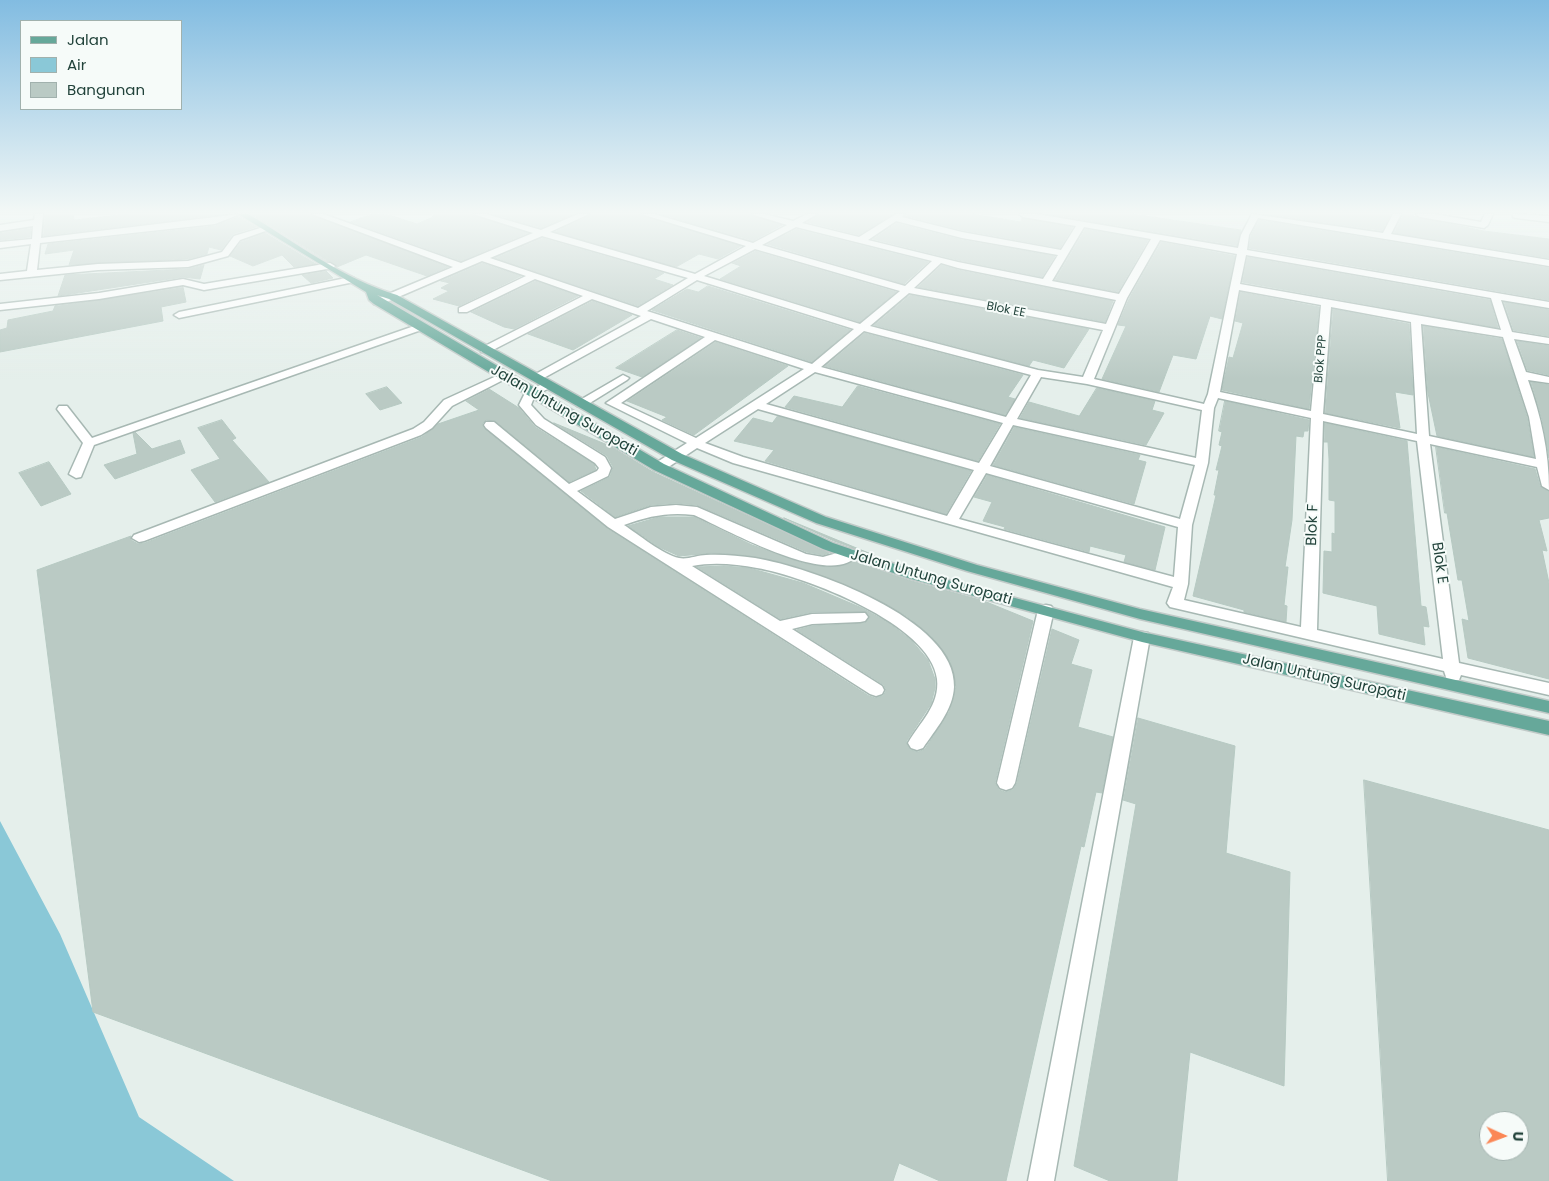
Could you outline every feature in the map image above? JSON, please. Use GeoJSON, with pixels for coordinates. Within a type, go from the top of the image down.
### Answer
{"type":"FeatureCollection","features":[{"type":"Feature","properties":{"kind":"main road","name":"Jalan Untung Suropati"},"geometry":{"type":"LineString","coordinates":[[335,269],[370,290],[393,297],[677,457],[821,520],[972,568],[1171,621],[1549,708]]}},
{"type":"Feature","properties":{"kind":"main road","name":"Jalan Untung Suropati"},"geometry":{"type":"LineString","coordinates":[[370,290],[373,298],[378,302],[659,467],[828,546],[912,575],[1142,637],[1549,728]]}},
{"type":"Feature","properties":{"kind":"street"},"geometry":{"type":"LineString","coordinates":[[0,277],[75,269]]}},
{"type":"Feature","properties":{"kind":"street"},"geometry":{"type":"LineString","coordinates":[[0,307],[99,296],[183,282],[204,287],[311,269]]}},
{"type":"Feature","properties":{"kind":"street"},"geometry":{"type":"LineString","coordinates":[[378,302],[453,269]]}},
{"type":"Feature","properties":{"kind":"street"},"geometry":{"type":"LineString","coordinates":[[514,269],[712,337],[813,368],[1011,422],[1202,464]]}},
{"type":"Feature","properties":{"kind":"street"},"geometry":{"type":"LineString","coordinates":[[669,269],[860,327],[1038,373],[1087,381],[1208,408]]}},
{"type":"Feature","properties":{"kind":"street"},"geometry":{"type":"LineString","coordinates":[[568,490],[603,473],[605,468],[600,460],[540,422],[525,405],[530,392],[542,381],[696,277],[711,269]]}},
{"type":"Feature","properties":{"kind":"street","name":"Blok EE"},"geometry":{"type":"LineString","coordinates":[[837,269],[907,290],[1108,328]]}},
{"type":"Feature","properties":{"kind":"street"},"geometry":{"type":"LineString","coordinates":[[659,467],[813,368],[860,327],[907,290],[929,269]]}},
{"type":"Feature","properties":{"kind":"street"},"geometry":{"type":"LineString","coordinates":[[983,269],[1122,298]]}},
{"type":"Feature","properties":{"kind":"street"},"geometry":{"type":"LineString","coordinates":[[1046,282],[1054,269]]}},
{"type":"Feature","properties":{"kind":"street"},"geometry":{"type":"LineString","coordinates":[[1087,381],[1108,328],[1139,269]]}},
{"type":"Feature","properties":{"kind":"street"},"geometry":{"type":"LineString","coordinates":[[1171,621],[1181,584],[1185,525],[1202,464],[1208,408],[1214,394],[1238,269]]}},
{"type":"Feature","properties":{"kind":"street"},"geometry":{"type":"LineString","coordinates":[[1336,269],[1549,305]]}},
{"type":"Feature","properties":{"kind":"street"},"geometry":{"type":"LineString","coordinates":[[464,310],[534,276]]}},
{"type":"Feature","properties":{"kind":"street"},"geometry":{"type":"LineString","coordinates":[[179,315],[352,280]]}},
{"type":"Feature","properties":{"kind":"street"},"geometry":{"type":"LineString","coordinates":[[1235,286],[1416,320],[1508,333],[1549,341]]}},
{"type":"Feature","properties":{"kind":"street"},"geometry":{"type":"LineString","coordinates":[[485,350],[590,296]]}},
{"type":"Feature","properties":{"kind":"street"},"geometry":{"type":"LineString","coordinates":[[1495,296],[1535,417],[1549,486]]}},
{"type":"Feature","properties":{"kind":"street","name":"Blok PPP"},"geometry":{"type":"LineString","coordinates":[[1317,415],[1326,303]]}},
{"type":"Feature","properties":{"kind":"street","name":"Blok E"},"geometry":{"type":"LineString","coordinates":[[1416,320],[1423,439],[1453,667],[1453,687]]}},
{"type":"Feature","properties":{"kind":"street"},"geometry":{"type":"LineString","coordinates":[[76,474],[89,443],[420,327]]}},
{"type":"Feature","properties":{"kind":"street"},"geometry":{"type":"LineString","coordinates":[[712,337],[612,402],[696,443],[754,465],[1181,584]]}},
{"type":"Feature","properties":{"kind":"street"},"geometry":{"type":"LineString","coordinates":[[951,521],[1011,422],[1038,373]]}},
{"type":"Feature","properties":{"kind":"street"},"geometry":{"type":"LineString","coordinates":[[1522,375],[1549,380]]}},
{"type":"Feature","properties":{"kind":"street"},"geometry":{"type":"LineString","coordinates":[[139,538],[417,432],[428,425],[448,403],[503,376]]}},
{"type":"Feature","properties":{"kind":"street"},"geometry":{"type":"LineString","coordinates":[[581,402],[623,378]]}},
{"type":"Feature","properties":{"kind":"street"},"geometry":{"type":"LineString","coordinates":[[1214,394],[1546,466]]}},
{"type":"Feature","properties":{"kind":"street"},"geometry":{"type":"LineString","coordinates":[[757,405],[1185,525]]}},
{"type":"Feature","properties":{"kind":"street"},"geometry":{"type":"LineString","coordinates":[[63,409],[89,443]]}},
{"type":"Feature","properties":{"kind":"street","name":"Blok F"},"geometry":{"type":"LineString","coordinates":[[1309,635],[1317,415]]}},
{"type":"Feature","properties":{"kind":"street"},"geometry":{"type":"LineString","coordinates":[[1535,417],[1549,420]]}},
{"type":"Feature","properties":{"kind":"street"},"geometry":{"type":"LineString","coordinates":[[490,425],[568,490],[613,524],[876,690]]}},
{"type":"Feature","properties":{"kind":"street"},"geometry":{"type":"LineString","coordinates":[[613,524],[651,512],[676,509],[697,511],[802,558],[823,562],[834,561],[851,554]]}},
{"type":"Feature","properties":{"kind":"street"},"geometry":{"type":"LineString","coordinates":[[677,563],[702,560],[736,560],[796,575],[843,591],[911,630],[928,643],[937,656],[945,679],[945,693],[941,707],[917,743]]}},
{"type":"Feature","properties":{"kind":"street"},"geometry":{"type":"LineString","coordinates":[[1175,603],[1549,689]]}},
{"type":"Feature","properties":{"kind":"street"},"geometry":{"type":"LineString","coordinates":[[1006,784],[1046,610]]}},
{"type":"Feature","properties":{"kind":"street"},"geometry":{"type":"LineString","coordinates":[[778,627],[812,619],[860,617]]}},
{"type":"Feature","properties":{"kind":"street"},"geometry":{"type":"LineString","coordinates":[[1041,1181],[1142,637]]}},
{"type":"Feature","properties":{"kind":"water"},"geometry":{"type":"Polygon","coordinates":[[[0,821],[60,934],[139,1117],[234,1181],[0,1181],[0,821]]]}},
{"type":"Feature","properties":{"kind":"building"},"geometry":{"type":"Polygon","coordinates":[[[203,269],[200,279],[183,277],[58,296],[65,275],[203,269]]]}},
{"type":"Feature","properties":{"kind":"building"},"geometry":{"type":"Polygon","coordinates":[[[407,269],[443,269],[427,276],[407,269]]]}},
{"type":"Feature","properties":{"kind":"building"},"geometry":{"type":"Polygon","coordinates":[[[468,269],[500,269],[521,276],[459,306],[433,299],[449,291],[441,288],[450,283],[441,281],[468,269]]]}},
{"type":"Feature","properties":{"kind":"building"},"geometry":{"type":"Polygon","coordinates":[[[528,269],[650,269],[664,273],[654,279],[673,285],[638,306],[528,269]]]}},
{"type":"Feature","properties":{"kind":"building"},"geometry":{"type":"Polygon","coordinates":[[[736,269],[817,269],[896,292],[860,322],[720,279],[736,269]]]}},
{"type":"Feature","properties":{"kind":"building"},"geometry":{"type":"Polygon","coordinates":[[[853,269],[920,269],[904,284],[853,269]]]}},
{"type":"Feature","properties":{"kind":"building"},"geometry":{"type":"Polygon","coordinates":[[[937,269],[955,269],[1113,301],[1105,322],[918,287],[937,269]]]}},
{"type":"Feature","properties":{"kind":"building"},"geometry":{"type":"Polygon","coordinates":[[[1003,269],[1047,269],[1042,277],[1003,269]]]}},
{"type":"Feature","properties":{"kind":"building"},"geometry":{"type":"Polygon","coordinates":[[[1061,269],[1131,269],[1118,292],[1055,280],[1061,269]]]}},
{"type":"Feature","properties":{"kind":"building"},"geometry":{"type":"Polygon","coordinates":[[[1146,269],[1232,269],[1222,319],[1210,316],[1196,359],[1173,355],[1159,392],[1102,379],[1126,326],[1118,325],[1129,299],[1146,269]]]}},
{"type":"Feature","properties":{"kind":"building"},"geometry":{"type":"Polygon","coordinates":[[[1245,269],[1315,269],[1490,300],[1498,328],[1242,282],[1245,269]]]}},
{"type":"Feature","properties":{"kind":"building"},"geometry":{"type":"Polygon","coordinates":[[[1371,269],[1549,269],[1549,300],[1371,269]]]}},
{"type":"Feature","properties":{"kind":"building"},"geometry":{"type":"Polygon","coordinates":[[[326,271],[333,278],[311,283],[302,275],[326,271]]]}},
{"type":"Feature","properties":{"kind":"building"},"geometry":{"type":"Polygon","coordinates":[[[535,281],[578,296],[514,329],[504,327],[471,312],[535,281]]]}},
{"type":"Feature","properties":{"kind":"building"},"geometry":{"type":"Polygon","coordinates":[[[708,286],[850,330],[812,362],[652,310],[687,289],[698,292],[708,286]]]}},
{"type":"Feature","properties":{"kind":"building"},"geometry":{"type":"Polygon","coordinates":[[[183,287],[186,302],[161,307],[163,321],[0,352],[0,330],[7,328],[8,320],[53,311],[55,306],[183,287]]]}},
{"type":"Feature","properties":{"kind":"building"},"geometry":{"type":"Polygon","coordinates":[[[1240,292],[1319,307],[1309,409],[1222,390],[1229,357],[1233,358],[1243,323],[1235,321],[1240,292]]]}},
{"type":"Feature","properties":{"kind":"building"},"geometry":{"type":"Polygon","coordinates":[[[910,295],[1089,329],[1064,368],[1033,360],[1029,366],[874,325],[910,295]]]}},
{"type":"Feature","properties":{"kind":"building"},"geometry":{"type":"Polygon","coordinates":[[[592,301],[632,315],[573,350],[528,334],[592,301]]]}},
{"type":"Feature","properties":{"kind":"building"},"geometry":{"type":"Polygon","coordinates":[[[1504,302],[1549,310],[1549,336],[1513,330],[1504,302]]]}},
{"type":"Feature","properties":{"kind":"building"},"geometry":{"type":"Polygon","coordinates":[[[1333,309],[1409,324],[1413,395],[1395,392],[1400,428],[1325,413],[1333,309]]]}},
{"type":"Feature","properties":{"kind":"building"},"geometry":{"type":"Polygon","coordinates":[[[1423,326],[1502,339],[1527,417],[1534,457],[1437,436],[1428,393],[1423,326]]]}},
{"type":"Feature","properties":{"kind":"building"},"geometry":{"type":"Polygon","coordinates":[[[677,330],[701,338],[642,377],[616,368],[677,330]]]}},
{"type":"Feature","properties":{"kind":"building"},"geometry":{"type":"Polygon","coordinates":[[[864,333],[1023,375],[1008,397],[1015,399],[1005,415],[825,366],[864,333]]]}},
{"type":"Feature","properties":{"kind":"building"},"geometry":{"type":"Polygon","coordinates":[[[1517,341],[1549,346],[1549,375],[1527,370],[1517,341]]]}},
{"type":"Feature","properties":{"kind":"building"},"geometry":{"type":"Polygon","coordinates":[[[715,342],[788,366],[694,435],[662,420],[667,417],[627,401],[715,342]]]}},
{"type":"Feature","properties":{"kind":"building"},"geometry":{"type":"Polygon","coordinates":[[[1531,382],[1549,385],[1549,458],[1542,420],[1531,382]]]}},
{"type":"Feature","properties":{"kind":"building"},"geometry":{"type":"Polygon","coordinates":[[[858,386],[1000,424],[978,461],[785,407],[794,396],[842,407],[858,386]]]}},
{"type":"Feature","properties":{"kind":"building"},"geometry":{"type":"Polygon","coordinates":[[[387,387],[402,403],[380,410],[366,394],[387,387]]]}},
{"type":"Feature","properties":{"kind":"building"},"geometry":{"type":"Polygon","coordinates":[[[1097,388],[1155,401],[1152,410],[1164,413],[1146,445],[1020,418],[1029,402],[1079,416],[1097,388]]]}},
{"type":"Feature","properties":{"kind":"building"},"geometry":{"type":"Polygon","coordinates":[[[489,389],[519,408],[535,427],[594,464],[596,470],[569,482],[495,421],[486,420],[482,424],[485,429],[607,528],[869,696],[875,698],[883,696],[886,691],[884,685],[797,630],[812,626],[865,623],[870,617],[866,612],[812,612],[780,619],[697,567],[724,566],[749,568],[803,583],[862,608],[889,623],[912,641],[928,660],[935,679],[935,688],[931,704],[906,742],[910,750],[918,752],[925,749],[949,712],[956,687],[950,661],[933,638],[908,617],[877,599],[810,571],[780,562],[743,555],[712,553],[679,556],[659,547],[628,526],[659,517],[694,517],[752,545],[803,563],[827,567],[845,565],[852,561],[908,580],[984,601],[1033,621],[995,783],[999,790],[1005,792],[1013,790],[1017,783],[1052,629],[1079,640],[1071,664],[1092,670],[1078,727],[1113,737],[1102,793],[1096,792],[1084,847],[1081,846],[1006,1181],[940,1181],[899,1163],[893,1181],[552,1181],[93,1012],[37,570],[131,536],[131,540],[138,544],[145,543],[422,437],[438,424],[479,410],[466,401],[489,389]]]}},
{"type":"Feature","properties":{"kind":"building"},"geometry":{"type":"Polygon","coordinates":[[[1225,401],[1309,420],[1308,431],[1304,431],[1303,437],[1296,436],[1292,520],[1285,567],[1288,567],[1284,605],[1287,606],[1286,622],[1244,612],[1244,610],[1193,596],[1216,495],[1214,495],[1219,470],[1216,470],[1222,446],[1219,445],[1222,432],[1219,431],[1225,401]]]}},
{"type":"Feature","properties":{"kind":"building"},"geometry":{"type":"Polygon","coordinates":[[[778,416],[971,471],[946,514],[765,461],[774,450],[734,441],[753,418],[772,423],[778,416]]]}},
{"type":"Feature","properties":{"kind":"building"},"geometry":{"type":"Polygon","coordinates":[[[222,420],[236,438],[232,440],[269,482],[215,502],[191,470],[220,459],[198,428],[222,420]]]}},
{"type":"Feature","properties":{"kind":"building"},"geometry":{"type":"Polygon","coordinates":[[[554,423],[610,446],[653,472],[829,553],[823,555],[807,552],[697,505],[676,503],[651,505],[615,517],[581,491],[610,477],[613,467],[607,456],[554,423]]]}},
{"type":"Feature","properties":{"kind":"building"},"geometry":{"type":"Polygon","coordinates":[[[1325,423],[1407,441],[1421,606],[1426,607],[1429,627],[1423,626],[1425,645],[1379,634],[1377,606],[1323,593],[1324,551],[1332,552],[1332,533],[1335,534],[1335,501],[1329,500],[1329,459],[1328,442],[1324,442],[1325,423]]]}},
{"type":"Feature","properties":{"kind":"building"},"geometry":{"type":"Polygon","coordinates":[[[1014,427],[1140,455],[1138,460],[1146,462],[1134,504],[993,465],[1014,427]]]}},
{"type":"Feature","properties":{"kind":"building"},"geometry":{"type":"Polygon","coordinates":[[[135,432],[152,449],[180,440],[185,453],[115,479],[104,465],[137,454],[133,433],[135,432]]]}},
{"type":"Feature","properties":{"kind":"building"},"geometry":{"type":"Polygon","coordinates":[[[1436,447],[1535,469],[1540,486],[1549,492],[1549,518],[1539,520],[1547,551],[1542,550],[1549,583],[1549,679],[1468,658],[1462,619],[1469,621],[1462,580],[1458,580],[1447,513],[1445,513],[1436,447]]]}},
{"type":"Feature","properties":{"kind":"building"},"geometry":{"type":"Polygon","coordinates":[[[49,462],[71,494],[41,506],[19,473],[49,462]]]}},
{"type":"Feature","properties":{"kind":"building"},"geometry":{"type":"Polygon","coordinates":[[[987,475],[1165,527],[1155,570],[1124,562],[1126,555],[1090,546],[1089,552],[1004,529],[1005,527],[983,521],[992,502],[974,497],[987,475]]]}},
{"type":"Feature","properties":{"kind":"building"},"geometry":{"type":"Polygon","coordinates":[[[784,518],[871,554],[834,541],[784,518]]]}},
{"type":"Feature","properties":{"kind":"building"},"geometry":{"type":"Polygon","coordinates":[[[1138,718],[1235,746],[1226,853],[1290,872],[1284,1086],[1190,1052],[1177,1181],[1110,1181],[1074,1166],[1136,804],[1123,800],[1138,718]]]}},
{"type":"Feature","properties":{"kind":"building"},"geometry":{"type":"Polygon","coordinates":[[[1364,780],[1549,830],[1549,1181],[1388,1181],[1364,780]]]}}]}
